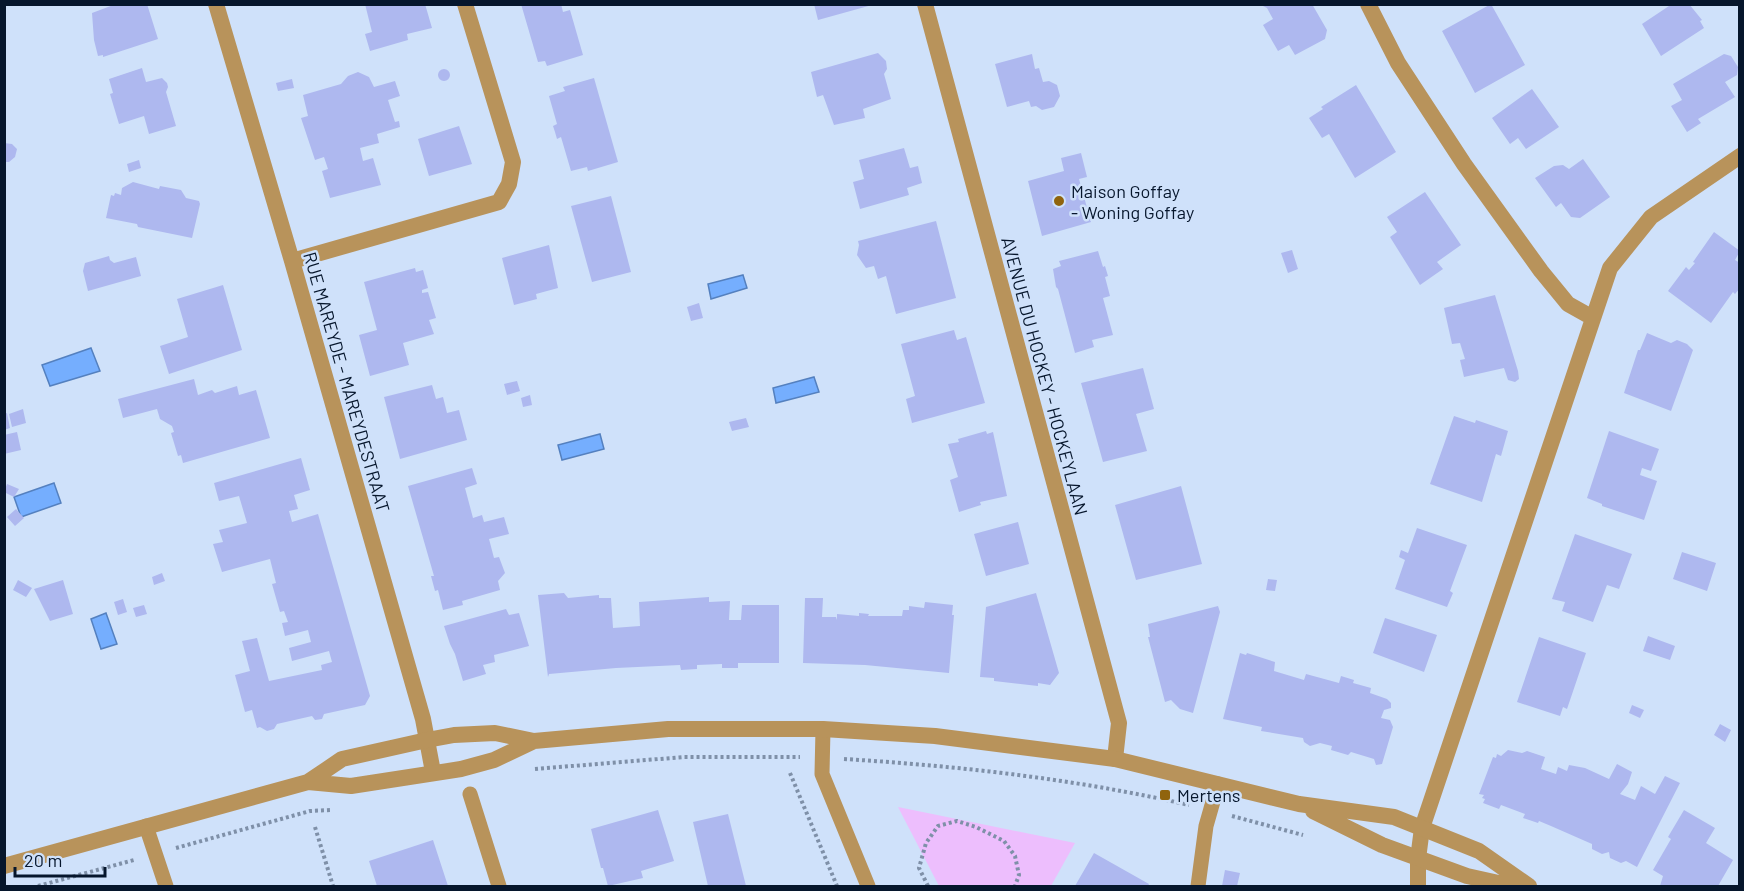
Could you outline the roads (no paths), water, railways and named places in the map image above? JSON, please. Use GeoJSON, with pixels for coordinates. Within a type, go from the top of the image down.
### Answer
{"type":"FeatureCollection","features":[{"type":"Feature","properties":{"kind":"street","name":"RUE MAREYDE - MAREYDESTRAAT"},"geometry":{"type":"LineString","coordinates":[[216,4],[423,719],[434,772]]}},
{"type":"Feature","properties":{"kind":"street"},"geometry":{"type":"LineString","coordinates":[[292,261],[499,202],[510,184],[513,162],[465,4]]}},
{"type":"Feature","properties":{"kind":"street","name":"AVENUE DU HOCKEY - HOCKEYLAAN"},"geometry":{"type":"LineString","coordinates":[[925,4],[1119,723],[1115,759]]}},
{"type":"Feature","properties":{"kind":"street"},"geometry":{"type":"LineString","coordinates":[[1368,4],[1398,63],[1464,164],[1541,272],[1568,304],[1593,318]]}},
{"type":"Feature","properties":{"kind":"street"},"geometry":{"type":"LineString","coordinates":[[1418,886],[1418,859],[1422,828],[1610,268],[1651,217],[1740,156]]}},
{"type":"Feature","properties":{"kind":"street"},"geometry":{"type":"LineString","coordinates":[[4,866],[308,782],[342,759],[427,740],[495,733],[534,741],[668,729],[823,729],[936,736],[1115,759],[1299,804],[1394,817],[1479,851],[1529,886]]}},
{"type":"Feature","properties":{"kind":"street"},"geometry":{"type":"LineString","coordinates":[[308,782],[351,786],[461,769],[494,760],[534,741]]}},
{"type":"Feature","properties":{"kind":"street"},"geometry":{"type":"LineString","coordinates":[[1299,804],[1382,845],[1418,859],[1467,876],[1512,886]]}},
{"type":"Feature","properties":{"kind":"lane"},"geometry":{"type":"LineString","coordinates":[[823,729],[822,774],[868,886]]}},
{"type":"Feature","properties":{"kind":"lane"},"geometry":{"type":"LineString","coordinates":[[1198,886],[1206,826],[1218,784]]}},
{"type":"Feature","properties":{"kind":"lane"},"geometry":{"type":"LineString","coordinates":[[470,794],[499,886]]}},
{"type":"Feature","properties":{"kind":"lane"},"geometry":{"type":"LineString","coordinates":[[146,826],[166,886]]}},
{"type":"Feature","properties":{"kind":"water"},"geometry":{"type":"Polygon","coordinates":[[[743,275],[747,288],[711,299],[708,284],[743,275]]]}},
{"type":"Feature","properties":{"kind":"water"},"geometry":{"type":"Polygon","coordinates":[[[91,348],[100,371],[50,386],[42,365],[91,348]]]}},
{"type":"Feature","properties":{"kind":"water"},"geometry":{"type":"Polygon","coordinates":[[[814,377],[819,392],[776,403],[773,388],[814,377]]]}},
{"type":"Feature","properties":{"kind":"water"},"geometry":{"type":"Polygon","coordinates":[[[600,434],[604,449],[562,460],[558,445],[600,434]]]}},
{"type":"Feature","properties":{"kind":"water"},"geometry":{"type":"Polygon","coordinates":[[[54,483],[61,503],[21,517],[14,497],[54,483]]]}},
{"type":"Feature","properties":{"kind":"water"},"geometry":{"type":"Polygon","coordinates":[[[106,613],[117,644],[101,649],[91,619],[106,613]]]}},
{"type":"Feature","properties":{"kind":"place","name":"Maison Goffay - Woning Goffay"},"geometry":{"type":"Point","coordinates":[1059,201]}},
{"type":"Feature","properties":{"kind":"place","name":"Mertens"},"geometry":{"type":"Point","coordinates":[1165,795]}}]}
